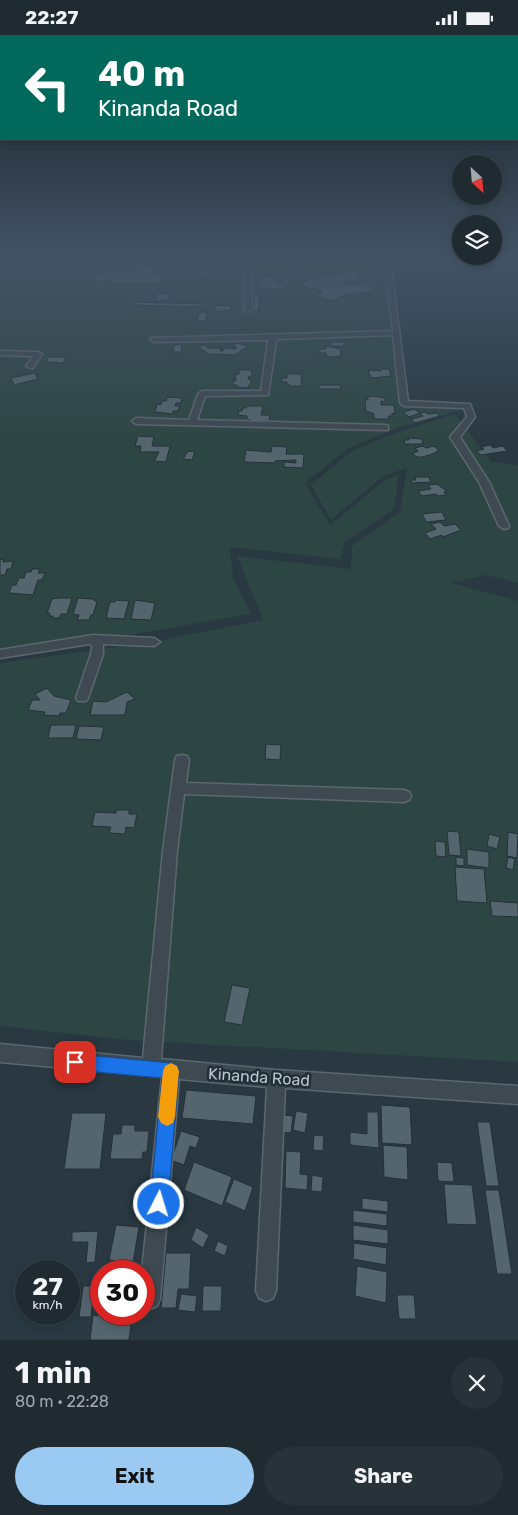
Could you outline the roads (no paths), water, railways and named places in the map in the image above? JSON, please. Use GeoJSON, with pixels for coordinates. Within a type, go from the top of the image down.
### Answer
{"type":"FeatureCollection","features":[{"type":"Feature","properties":{"kind":"street"},"geometry":{"type":"LineString","coordinates":[[394,320],[404,403],[467,406],[471,417],[455,437],[484,482],[504,526]]}},
{"type":"Feature","properties":{"kind":"street"},"geometry":{"type":"LineString","coordinates":[[154,340],[396,333]]}},
{"type":"Feature","properties":{"kind":"street"},"geometry":{"type":"LineString","coordinates":[[192,423],[202,394],[265,393],[271,352],[270,346],[272,340],[277,337]]}},
{"type":"Feature","properties":{"kind":"street"},"geometry":{"type":"LineString","coordinates":[[0,353],[38,354],[30,366]]}},
{"type":"Feature","properties":{"kind":"street"},"geometry":{"type":"LineString","coordinates":[[136,421],[385,428]]}},
{"type":"Feature","properties":{"kind":"street"},"geometry":{"type":"LineString","coordinates":[[0,654],[93,639],[154,641]]}},
{"type":"Feature","properties":{"kind":"street"},"geometry":{"type":"LineString","coordinates":[[82,698],[97,653],[98,646],[93,639]]}},
{"type":"Feature","properties":{"kind":"street"},"geometry":{"type":"LineString","coordinates":[[151,1068],[170,851],[182,760]]}},
{"type":"Feature","properties":{"kind":"street"},"geometry":{"type":"LineString","coordinates":[[178,788],[404,796]]}},
{"type":"Feature","properties":{"kind":"street","name":"Kinanda Road"},"geometry":{"type":"LineString","coordinates":[[0,1053],[171,1071],[518,1095]]}},
{"type":"Feature","properties":{"kind":"street"},"geometry":{"type":"LineString","coordinates":[[154,1260],[171,1071]]}},
{"type":"Feature","properties":{"kind":"street"},"geometry":{"type":"LineString","coordinates":[[266,1291],[276,1079]]}}]}
